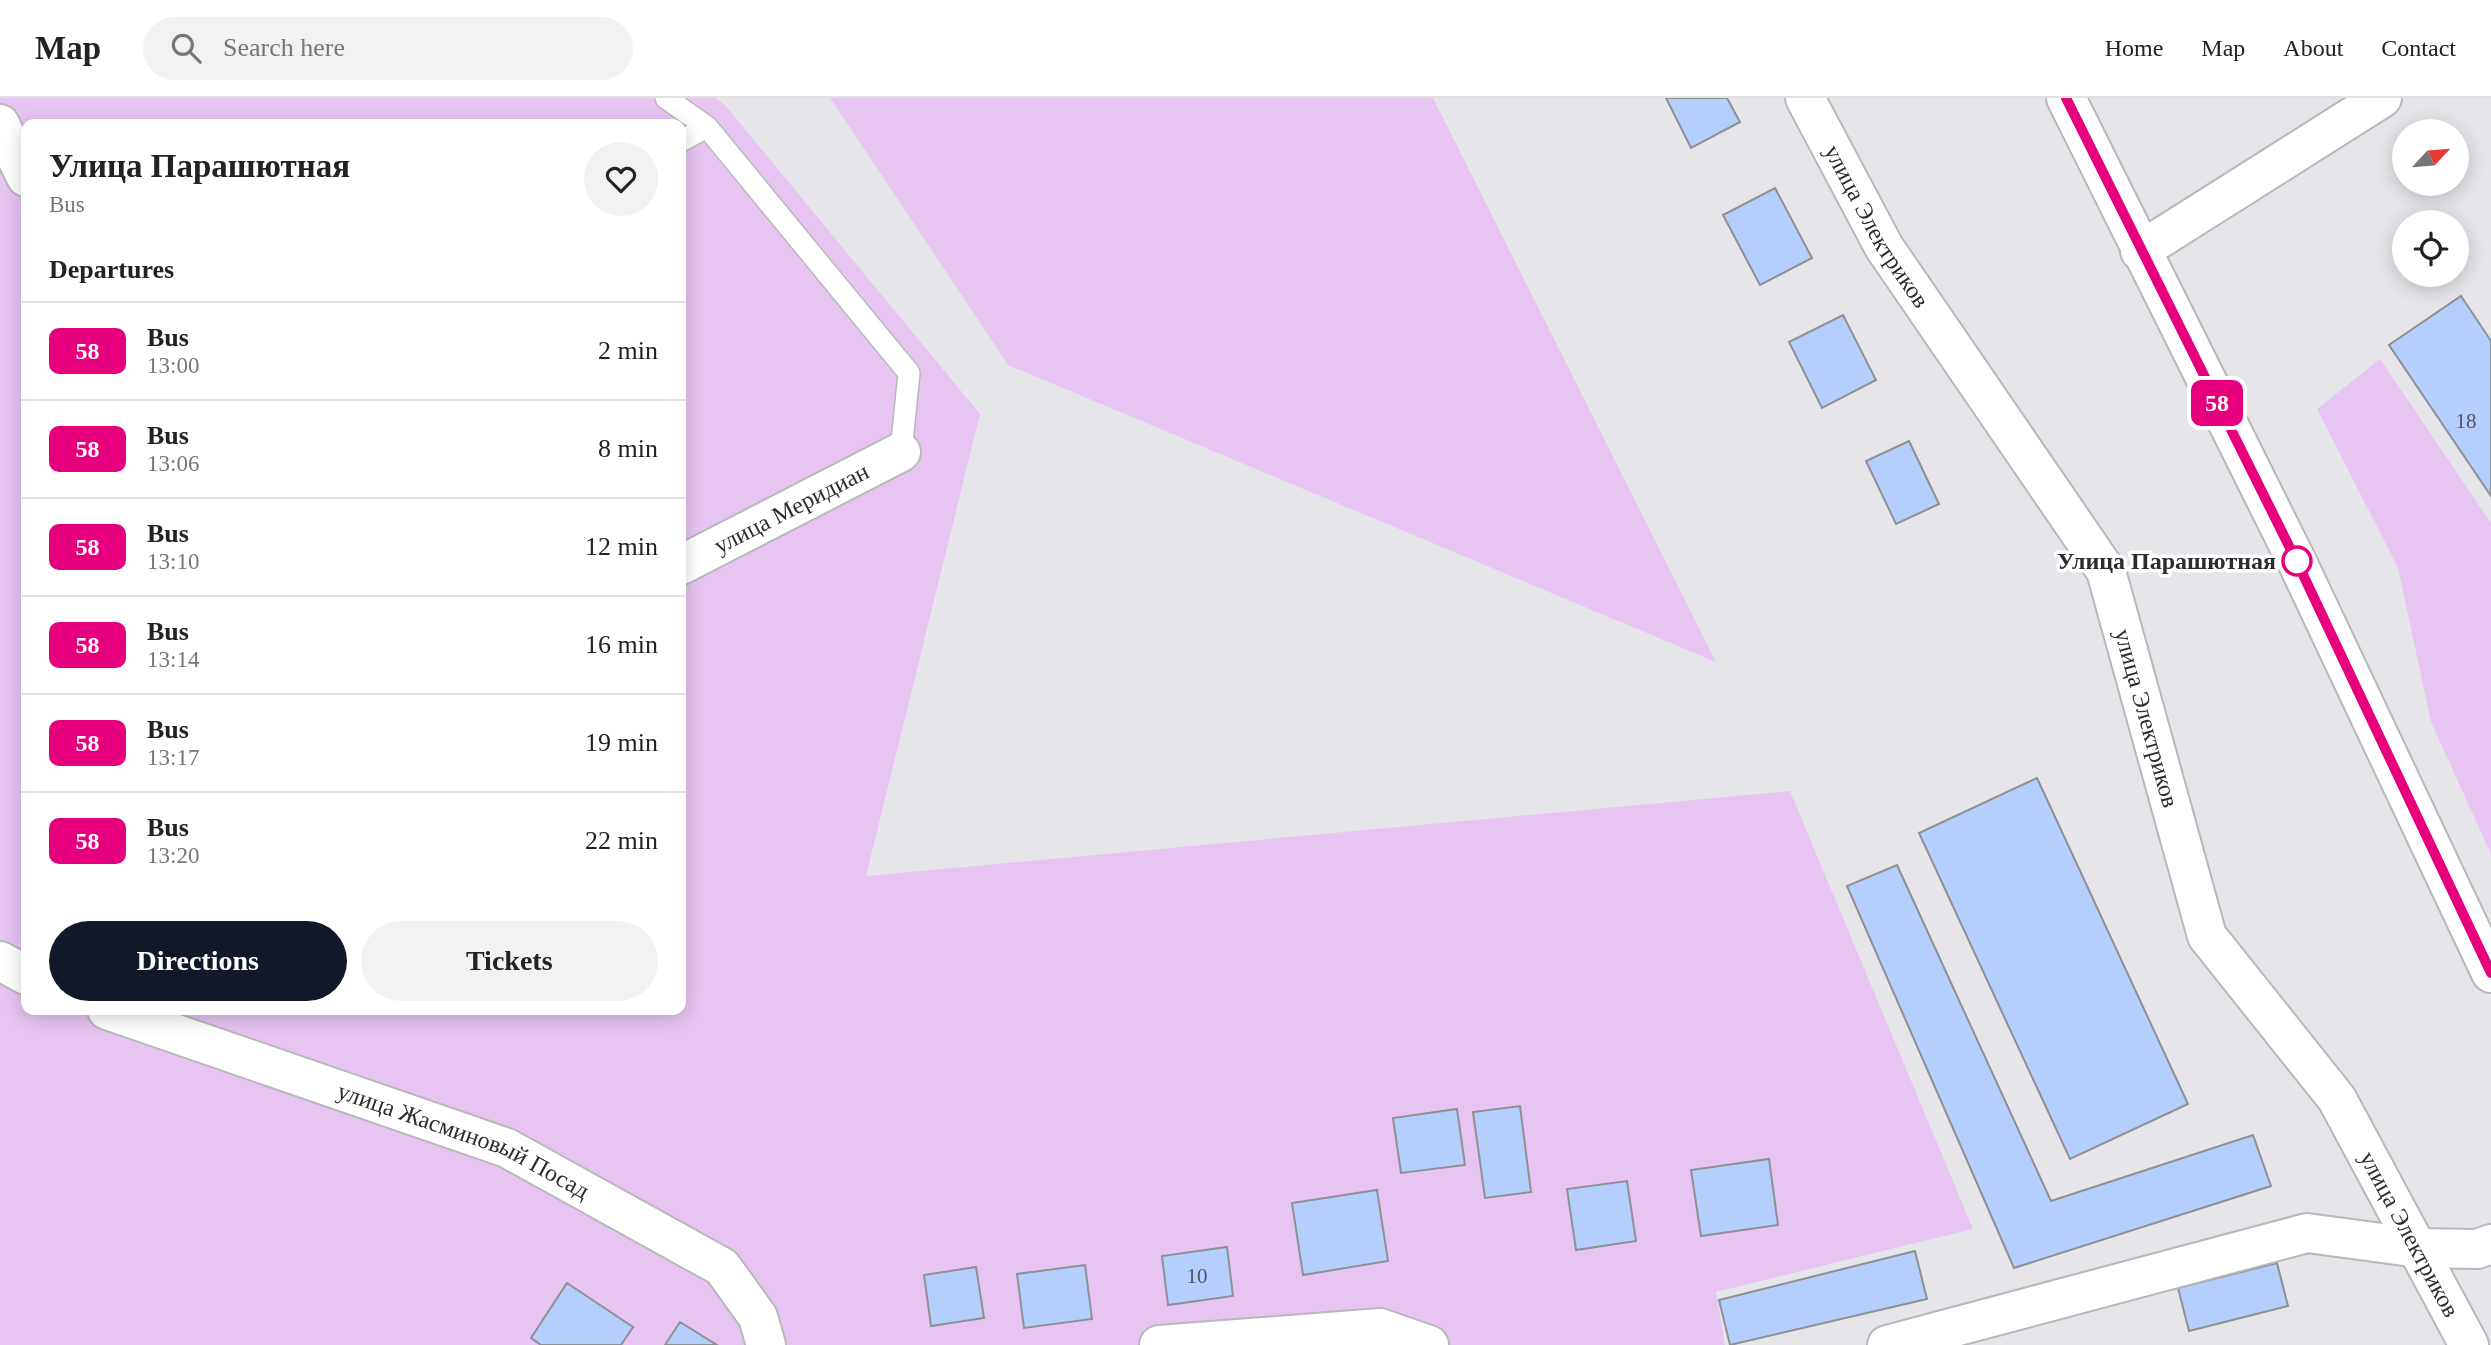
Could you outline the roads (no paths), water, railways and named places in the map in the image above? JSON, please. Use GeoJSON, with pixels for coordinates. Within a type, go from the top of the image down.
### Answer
{"type":"FeatureCollection","features":[{"type":"Feature","properties":{"kind":"street","name":"улица Электриков"},"geometry":{"type":"LineString","coordinates":[[1805,98],[1884,247],[2106,571],[2207,936],[2337,1099],[2469,1345]]}},
{"type":"Feature","properties":{"kind":"street"},"geometry":{"type":"LineString","coordinates":[[2066,98],[2298,564],[2491,973]]}},
{"type":"Feature","properties":{"kind":"street"},"geometry":{"type":"LineString","coordinates":[[2140,251],[2382,98]]}},
{"type":"Feature","properties":{"kind":"street"},"geometry":{"type":"LineString","coordinates":[[0,124],[21,167]]}},
{"type":"Feature","properties":{"kind":"street","name":"улица Меридиан"},"geometry":{"type":"LineString","coordinates":[[686,562],[901,452]]}},
{"type":"Feature","properties":{"kind":"street"},"geometry":{"type":"LineString","coordinates":[[0,961],[21,972]]}},
{"type":"Feature","properties":{"kind":"street","name":"улица Жасминовый Посад"},"geometry":{"type":"LineString","coordinates":[[121,1015],[507,1148],[722,1267],[758,1317],[766,1345]]}},
{"type":"Feature","properties":{"kind":"street"},"geometry":{"type":"LineString","coordinates":[[1887,1345],[2307,1233],[2419,1248],[2477,1249],[2491,1244]]}},
{"type":"Feature","properties":{"kind":"street"},"geometry":{"type":"LineString","coordinates":[[1159,1345],[1380,1328],[1429,1345]]}},
{"type":"Feature","properties":{"kind":"lane"},"geometry":{"type":"LineString","coordinates":[[666,98],[707,127],[909,373],[901,452]]}},
{"type":"Feature","properties":{"kind":"lane"},"geometry":{"type":"LineString","coordinates":[[686,138],[707,127]]}},
{"type":"Feature","properties":{"kind":"place","name":"Улица Парашютная"},"geometry":{"type":"Point","coordinates":[2297,561]}}]}
